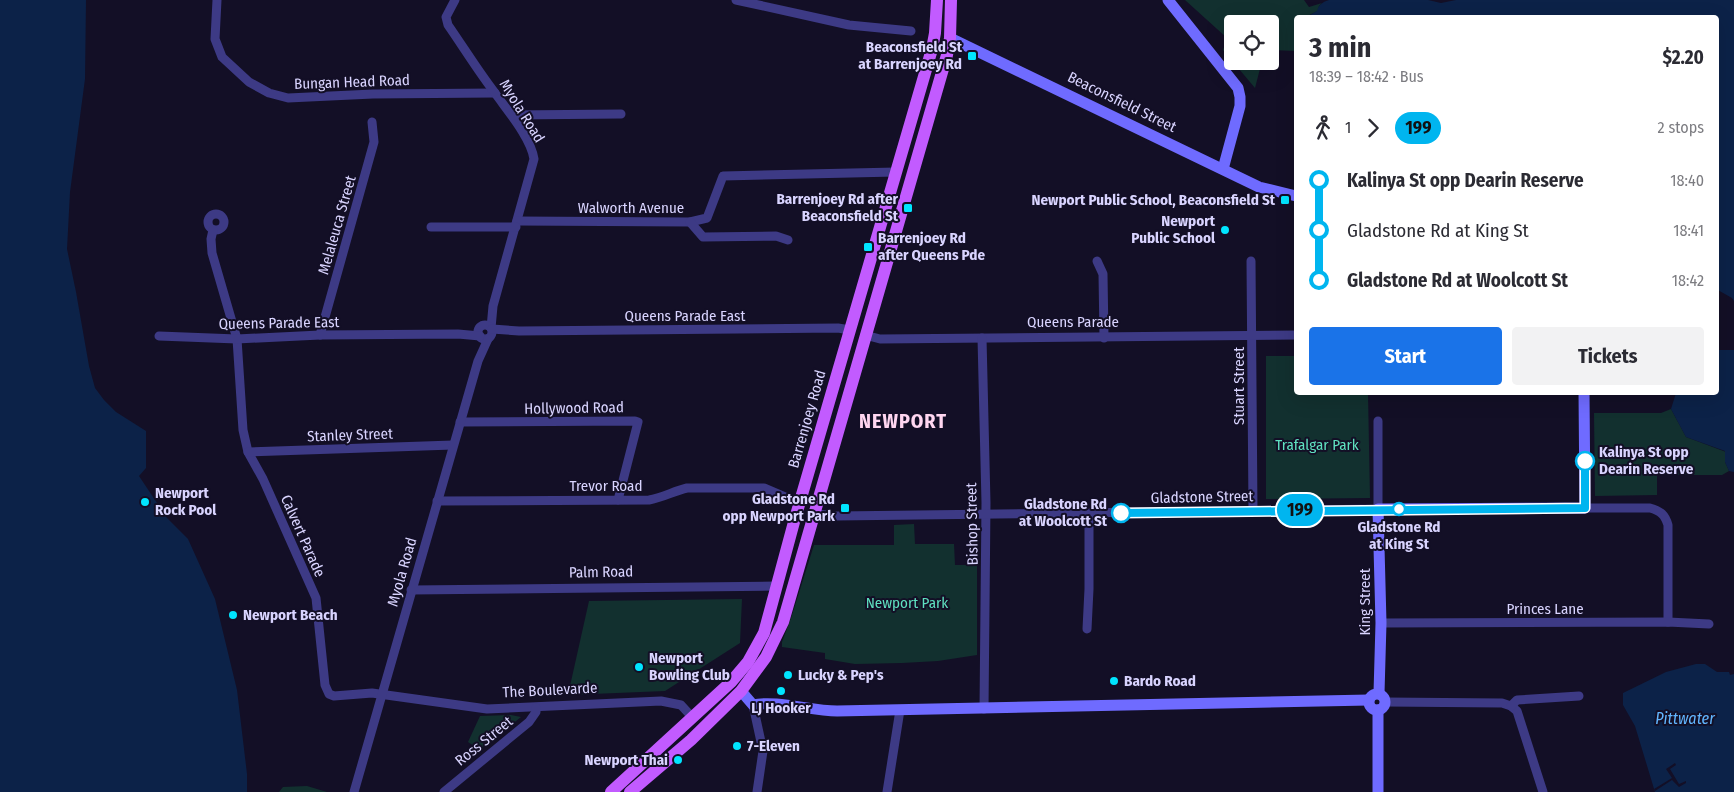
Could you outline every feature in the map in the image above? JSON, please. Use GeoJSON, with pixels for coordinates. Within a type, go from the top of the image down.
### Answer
{"type":"FeatureCollection","features":[{"type":"Feature","properties":{"kind":"main road","name":"Barrenjoey Road"},"geometry":{"type":"LineString","coordinates":[[611,792],[730,682],[748,662],[764,633],[799,503],[935,33],[937,0]]}},
{"type":"Feature","properties":{"kind":"main road"},"geometry":{"type":"LineString","coordinates":[[630,792],[691,740],[742,692],[766,657],[783,622],[926,127],[950,38],[951,0]]}},
{"type":"Feature","properties":{"kind":"main road","name":"Beaconsfield Street"},"geometry":{"type":"LineString","coordinates":[[935,33],[950,38]]}},
{"type":"Feature","properties":{"kind":"main road","name":"Queens Parade"},"geometry":{"type":"LineString","coordinates":[[850,330],[865,335]]}},
{"type":"Feature","properties":{"kind":"main road"},"geometry":{"type":"LineString","coordinates":[[799,503],[815,514]]}},
{"type":"Feature","properties":{"kind":"main road","name":"Palm Road"},"geometry":{"type":"LineString","coordinates":[[776,586],[791,590]]}},
{"type":"Feature","properties":{"kind":"main road"},"geometry":{"type":"LineString","coordinates":[[730,682],[742,692]]}},
{"type":"Feature","properties":{"kind":"main road"},"geometry":{"type":"LineString","coordinates":[[692,717],[700,720],[713,720]]}},
{"type":"Feature","properties":{"kind":"main road"},"geometry":{"type":"LineString","coordinates":[[691,740],[694,723],[692,717]]}},
{"type":"Feature","properties":{"kind":"street","name":"Bungan Head Road"},"geometry":{"type":"LineString","coordinates":[[217,0],[215,39],[222,56],[249,82],[268,93],[288,98],[373,94],[495,93]]}},
{"type":"Feature","properties":{"kind":"street","name":"Myola Road"},"geometry":{"type":"LineString","coordinates":[[354,792],[534,159],[532,149],[512,115],[448,25],[446,17],[455,0]]}},
{"type":"Feature","properties":{"kind":"street"},"geometry":{"type":"LineString","coordinates":[[736,0],[849,25],[911,31]]}},
{"type":"Feature","properties":{"kind":"street"},"geometry":{"type":"LineString","coordinates":[[1168,0],[1238,88],[1240,106],[1223,169]]}},
{"type":"Feature","properties":{"kind":"street","name":"Beaconsfield Street"},"geometry":{"type":"LineString","coordinates":[[950,38],[1260,187],[1294,196]]}},
{"type":"Feature","properties":{"kind":"street"},"geometry":{"type":"LineString","coordinates":[[512,115],[622,114]]}},
{"type":"Feature","properties":{"kind":"street","name":"Melaleuca Street"},"geometry":{"type":"LineString","coordinates":[[320,335],[374,142],[372,122]]}},
{"type":"Feature","properties":{"kind":"street","name":"Walworth Avenue"},"geometry":{"type":"LineString","coordinates":[[431,227],[690,222],[707,218],[723,176],[896,172]]}},
{"type":"Feature","properties":{"kind":"street"},"geometry":{"type":"LineString","coordinates":[[690,222],[703,237],[776,236],[788,240]]}},
{"type":"Feature","properties":{"kind":"street","name":"Calvert Parade"},"geometry":{"type":"LineString","coordinates":[[213,230],[211,239],[212,253],[237,339],[243,430],[248,452],[263,479],[316,598],[327,691],[334,696],[372,693],[382,696]]}},
{"type":"Feature","properties":{"kind":"street"},"geometry":{"type":"LineString","coordinates":[[1097,261],[1103,274],[1104,338]]}},
{"type":"Feature","properties":{"kind":"street","name":"Stuart Street"},"geometry":{"type":"LineString","coordinates":[[1251,261],[1253,511]]}},
{"type":"Feature","properties":{"kind":"street","name":"Queens Parade East"},"geometry":{"type":"LineString","coordinates":[[159,336],[237,339],[320,335],[458,334],[519,331],[828,328],[850,330]]}},
{"type":"Feature","properties":{"kind":"street","name":"Queens Parade"},"geometry":{"type":"LineString","coordinates":[[865,335],[880,339],[1294,335]]}},
{"type":"Feature","properties":{"kind":"street","name":"Bishop Street"},"geometry":{"type":"LineString","coordinates":[[982,338],[986,566],[984,708]]}},
{"type":"Feature","properties":{"kind":"street"},"geometry":{"type":"LineString","coordinates":[[1584,395],[1585,508]]}},
{"type":"Feature","properties":{"kind":"street","name":"King Street"},"geometry":{"type":"LineString","coordinates":[[1378,420],[1381,623],[1378,701],[1378,792]]}},
{"type":"Feature","properties":{"kind":"street","name":"Hollywood Road"},"geometry":{"type":"LineString","coordinates":[[460,422],[638,422],[618,500]]}},
{"type":"Feature","properties":{"kind":"street","name":"Stanley Street"},"geometry":{"type":"LineString","coordinates":[[248,452],[453,445]]}},
{"type":"Feature","properties":{"kind":"street","name":"Trevor Road"},"geometry":{"type":"LineString","coordinates":[[437,501],[658,499],[687,488],[764,488],[799,503]]}},
{"type":"Feature","properties":{"kind":"street","name":"Gladstone Street"},"geometry":{"type":"LineString","coordinates":[[815,514],[837,516],[1650,508],[1659,510],[1665,516],[1668,526],[1668,622]]}},
{"type":"Feature","properties":{"kind":"street"},"geometry":{"type":"LineString","coordinates":[[1087,629],[1089,514]]}},
{"type":"Feature","properties":{"kind":"street","name":"Palm Road"},"geometry":{"type":"LineString","coordinates":[[411,590],[776,586]]}},
{"type":"Feature","properties":{"kind":"street","name":"Princes Lane"},"geometry":{"type":"LineString","coordinates":[[1381,623],[1668,622],[1709,624]]}},
{"type":"Feature","properties":{"kind":"street"},"geometry":{"type":"LineString","coordinates":[[742,692],[753,705],[762,751],[757,792]]}},
{"type":"Feature","properties":{"kind":"street","name":"The Boulevarde"},"geometry":{"type":"LineString","coordinates":[[382,696],[487,709],[661,701],[681,706],[692,717]]}},
{"type":"Feature","properties":{"kind":"street"},"geometry":{"type":"LineString","coordinates":[[1511,706],[1517,700],[1579,696]]}},
{"type":"Feature","properties":{"kind":"street"},"geometry":{"type":"LineString","coordinates":[[753,705],[769,704],[820,711],[1378,701],[1502,703],[1511,706],[1517,711],[1543,792]]}},
{"type":"Feature","properties":{"kind":"street","name":"Ross Street"},"geometry":{"type":"LineString","coordinates":[[444,792],[529,722],[536,712],[536,708]]}},
{"type":"Feature","properties":{"kind":"street"},"geometry":{"type":"LineString","coordinates":[[887,792],[900,710]]}},
{"type":"Feature","properties":{"kind":"green space"},"geometry":{"type":"Polygon","coordinates":[[[1185,0],[1304,0],[1309,7],[1322,3],[1318,11],[1309,15],[1294,15],[1294,51],[1279,50],[1279,15],[1224,15],[1224,35],[1185,0]]]}},
{"type":"Feature","properties":{"kind":"green space"},"geometry":{"type":"Polygon","coordinates":[[[1240,70],[1260,70],[1255,88],[1240,70]]]}},
{"type":"Feature","properties":{"kind":"green space","name":"Trafalgar Park"},"geometry":{"type":"Polygon","coordinates":[[[1266,356],[1294,356],[1294,395],[1368,395],[1370,498],[1266,499],[1266,356]]]}},
{"type":"Feature","properties":{"kind":"green space"},"geometry":{"type":"Polygon","coordinates":[[[1671,409],[1686,437],[1726,452],[1725,462],[1729,471],[1722,475],[1657,475],[1657,495],[1595,496],[1594,413],[1661,413],[1671,409]]]}},
{"type":"Feature","properties":{"kind":"green space","name":"Newport Park"},"geometry":{"type":"Polygon","coordinates":[[[914,524],[915,544],[954,544],[955,565],[977,565],[977,655],[938,661],[855,664],[825,659],[825,653],[782,647],[814,545],[894,545],[894,525],[914,524]]]}},
{"type":"Feature","properties":{"kind":"green space","name":"Newport Bowling Club"},"geometry":{"type":"Polygon","coordinates":[[[742,599],[740,643],[665,691],[568,695],[589,601],[742,599]]]}},
{"type":"Feature","properties":{"kind":"green space"},"geometry":{"type":"Polygon","coordinates":[[[511,715],[521,717],[480,750],[468,742],[480,716],[511,715]]]}},
{"type":"Feature","properties":{"kind":"green space"},"geometry":{"type":"Polygon","coordinates":[[[307,786],[327,792],[279,792],[283,787],[307,786]]]}},
{"type":"Feature","properties":{"kind":"water"},"geometry":{"type":"Polygon","coordinates":[[[0,0],[86,0],[85,79],[70,192],[67,249],[89,366],[95,388],[104,400],[116,412],[146,431],[146,468],[139,476],[167,518],[188,539],[215,599],[237,690],[247,774],[247,792],[0,792],[0,0]]]}},
{"type":"Feature","properties":{"kind":"water"},"geometry":{"type":"Polygon","coordinates":[[[1329,0],[1428,0],[1441,3],[1456,0],[1734,0],[1734,301],[1719,291],[1719,15],[1310,15],[1317,11],[1322,4],[1329,0]]]}},
{"type":"Feature","properties":{"kind":"water"},"geometry":{"type":"Polygon","coordinates":[[[1719,350],[1734,350],[1734,472],[1729,471],[1725,462],[1725,451],[1686,437],[1671,409],[1675,395],[1719,395],[1719,350]]]}},
{"type":"Feature","properties":{"kind":"water","name":"Pittwater"},"geometry":{"type":"Polygon","coordinates":[[[1696,664],[1705,664],[1717,672],[1734,674],[1734,792],[1655,792],[1635,726],[1623,705],[1623,693],[1666,672],[1696,664]]]}},
{"type":"Feature","properties":{"kind":"pier"},"geometry":{"type":"Polygon","coordinates":[[[1675,763],[1676,765],[1670,769],[1679,784],[1686,781],[1686,783],[1679,787],[1672,780],[1655,791],[1654,789],[1672,778],[1666,769],[1675,763]]]}},
{"type":"Feature","properties":{"kind":"bus line","name":"199"},"geometry":{"type":"LineString","coordinates":[[1121,513],[1585,508],[1585,461]]}},
{"type":"Feature","properties":{"kind":"place","name":"Beaconsfield St at Barrenjoey Rd"},"geometry":{"type":"Point","coordinates":[972,56]}},
{"type":"Feature","properties":{"kind":"place","name":"Newport Public School, Beaconsfield St"},"geometry":{"type":"Point","coordinates":[1285,200]}},
{"type":"Feature","properties":{"kind":"place","name":"Barrenjoey Rd after Beaconsfield St"},"geometry":{"type":"Point","coordinates":[908,208]}},
{"type":"Feature","properties":{"kind":"place","name":"Newport Public School"},"geometry":{"type":"Point","coordinates":[1225,230]}},
{"type":"Feature","properties":{"kind":"place","name":"Barrenjoey Rd after Queens Pde"},"geometry":{"type":"Point","coordinates":[868,247]}},
{"type":"Feature","properties":{"kind":"place","name":"Kalinya St opp Dearin Reserve"},"geometry":{"type":"Point","coordinates":[1585,461]}},
{"type":"Feature","properties":{"kind":"place","name":"Newport Rock Pool"},"geometry":{"type":"Point","coordinates":[145,502]}},
{"type":"Feature","properties":{"kind":"place","name":"Gladstone Rd opp Newport Park"},"geometry":{"type":"Point","coordinates":[845,508]}},
{"type":"Feature","properties":{"kind":"place","name":"Gladstone Rd at King St"},"geometry":{"type":"Point","coordinates":[1399,509]}},
{"type":"Feature","properties":{"kind":"place","name":"Gladstone Rd at Woolcott St"},"geometry":{"type":"Point","coordinates":[1121,513]}},
{"type":"Feature","properties":{"kind":"place","name":"Newport Beach"},"geometry":{"type":"Point","coordinates":[233,615]}},
{"type":"Feature","properties":{"kind":"place","name":"Newport Bowling Club"},"geometry":{"type":"Point","coordinates":[639,667]}},
{"type":"Feature","properties":{"kind":"place","name":"Lucky & Pep's"},"geometry":{"type":"Point","coordinates":[788,675]}},
{"type":"Feature","properties":{"kind":"place","name":"Bardo Road"},"geometry":{"type":"Point","coordinates":[1114,681]}},
{"type":"Feature","properties":{"kind":"place","name":"LJ Hooker"},"geometry":{"type":"Point","coordinates":[781,691]}},
{"type":"Feature","properties":{"kind":"place","name":"7-Eleven"},"geometry":{"type":"Point","coordinates":[737,746]}},
{"type":"Feature","properties":{"kind":"place","name":"Newport Thai"},"geometry":{"type":"Point","coordinates":[678,760]}},
{"type":"Feature","properties":{"kind":"district","name":"NEWPORT"},"geometry":{"type":"Point","coordinates":[903,421]}}]}
